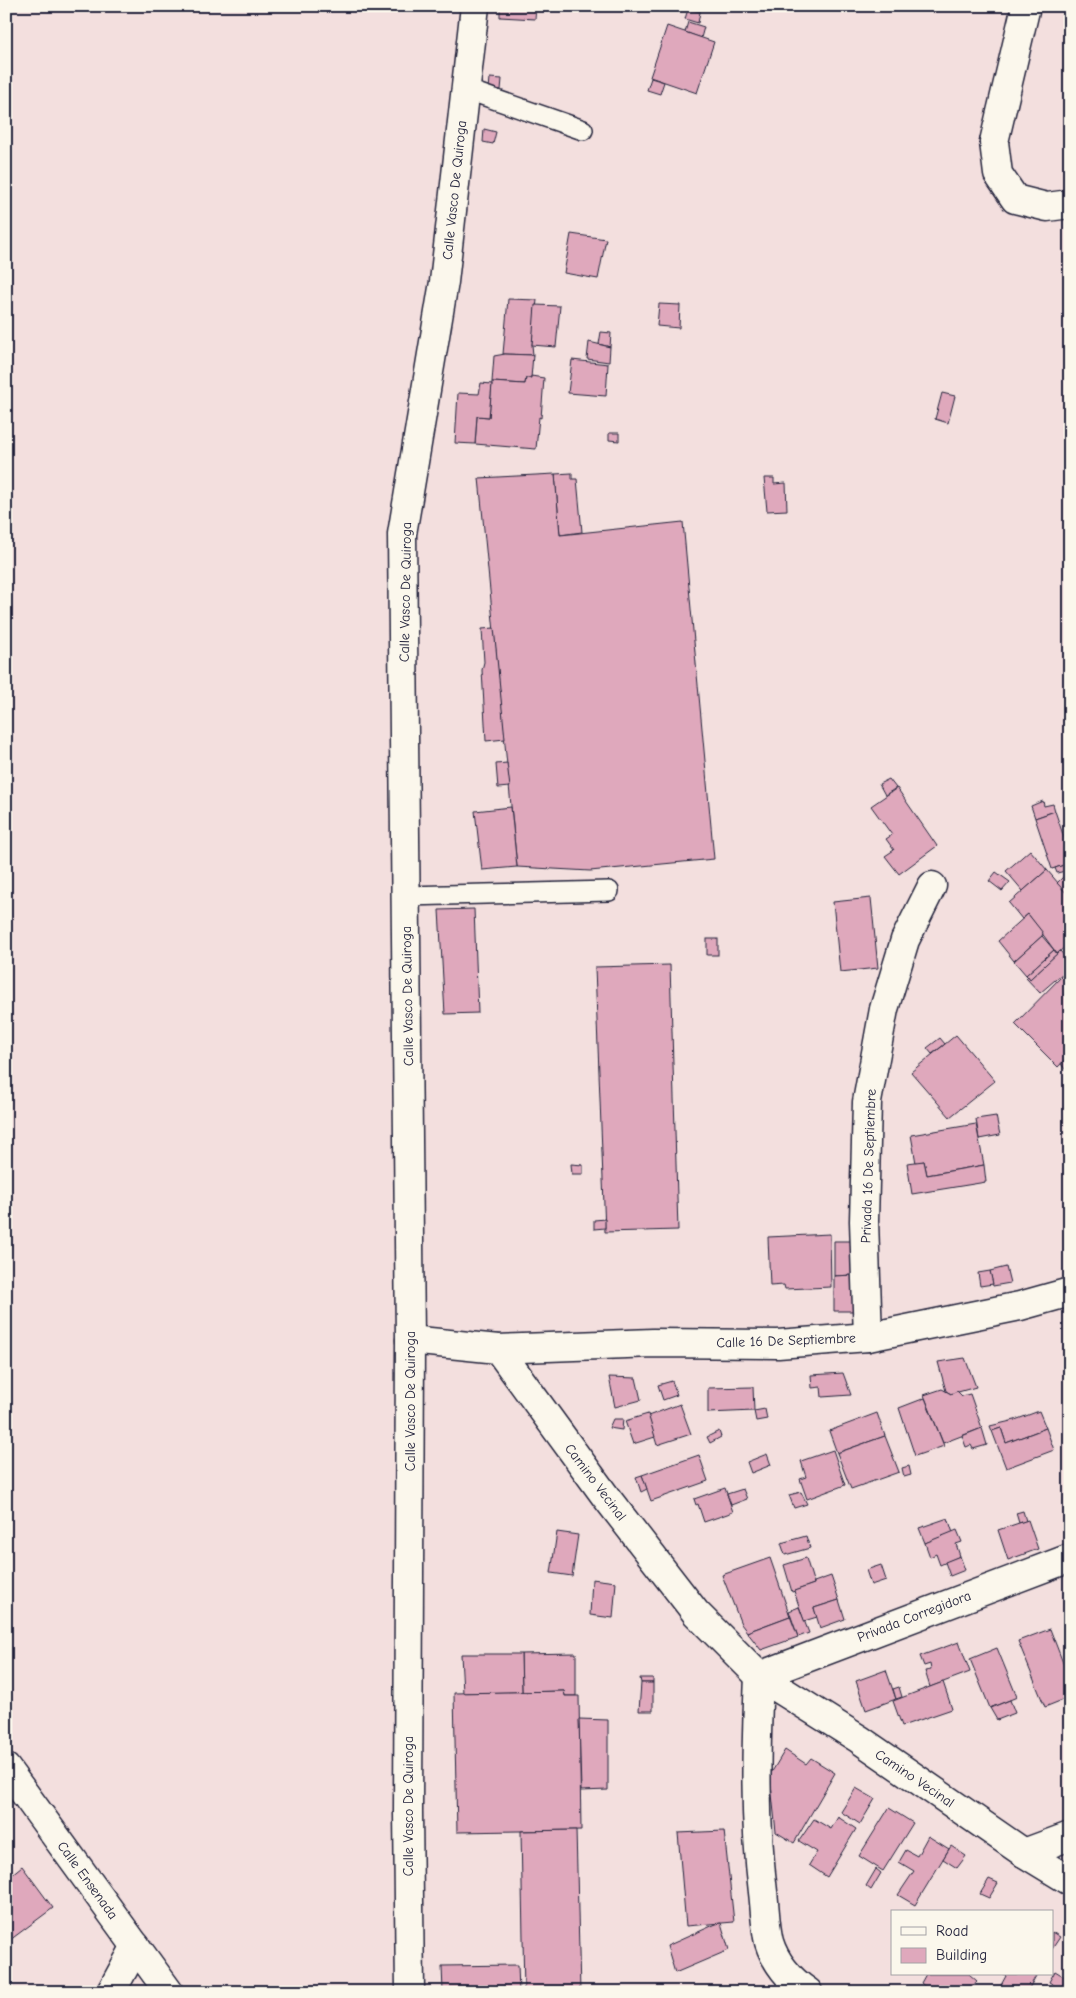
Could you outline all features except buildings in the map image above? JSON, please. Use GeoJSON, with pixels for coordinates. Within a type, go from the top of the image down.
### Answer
{"type":"FeatureCollection","features":[{"type":"Feature","properties":{"kind":"street","name":"Calle Vasco De Quiroga"},"geometry":{"type":"LineString","coordinates":[[410,1992],[408,1812],[410,1340],[402,534],[444,282],[475,6]]}},
{"type":"Feature","properties":{"kind":"street"},"geometry":{"type":"LineString","coordinates":[[1026,6],[994,142],[998,174],[1015,198],[1047,207],[1070,204]]}},
{"type":"Feature","properties":{"kind":"street","name":"Privada 16 De Septiembre"},"geometry":{"type":"LineString","coordinates":[[868,1337],[864,1221],[867,1102],[884,1009],[905,940],[932,886]]}},
{"type":"Feature","properties":{"kind":"street","name":"Calle 16 De Septiembre"},"geometry":{"type":"LineString","coordinates":[[498,1350],[653,1344],[778,1344],[868,1337],[1020,1306],[1070,1292]]}},
{"type":"Feature","properties":{"kind":"street"},"geometry":{"type":"LineString","coordinates":[[410,1340],[498,1350]]}},
{"type":"Feature","properties":{"kind":"street","name":"Camino Vecinal"},"geometry":{"type":"LineString","coordinates":[[498,1350],[606,1497],[696,1613],[758,1676],[859,1739],[1024,1853],[1070,1881]]}},
{"type":"Feature","properties":{"kind":"street","name":"Privada Corregidora"},"geometry":{"type":"LineString","coordinates":[[758,1676],[1070,1558]]}},
{"type":"Feature","properties":{"kind":"street"},"geometry":{"type":"LineString","coordinates":[[758,1676],[755,1771],[761,1875],[769,1941],[779,1964],[808,1992]]}},
{"type":"Feature","properties":{"kind":"street","name":"Calle Ensenada"},"geometry":{"type":"LineString","coordinates":[[6,1768],[169,1992]]}},
{"type":"Feature","properties":{"kind":"street"},"geometry":{"type":"LineString","coordinates":[[1024,1853],[1070,1836]]}},
{"type":"Feature","properties":{"kind":"street"},"geometry":{"type":"LineString","coordinates":[[111,1992],[136,1946]]}},
{"type":"Feature","properties":{"kind":"lane"},"geometry":{"type":"LineString","coordinates":[[466,89],[583,130]]}},
{"type":"Feature","properties":{"kind":"lane"},"geometry":{"type":"LineString","coordinates":[[406,896],[609,891]]}}]}
